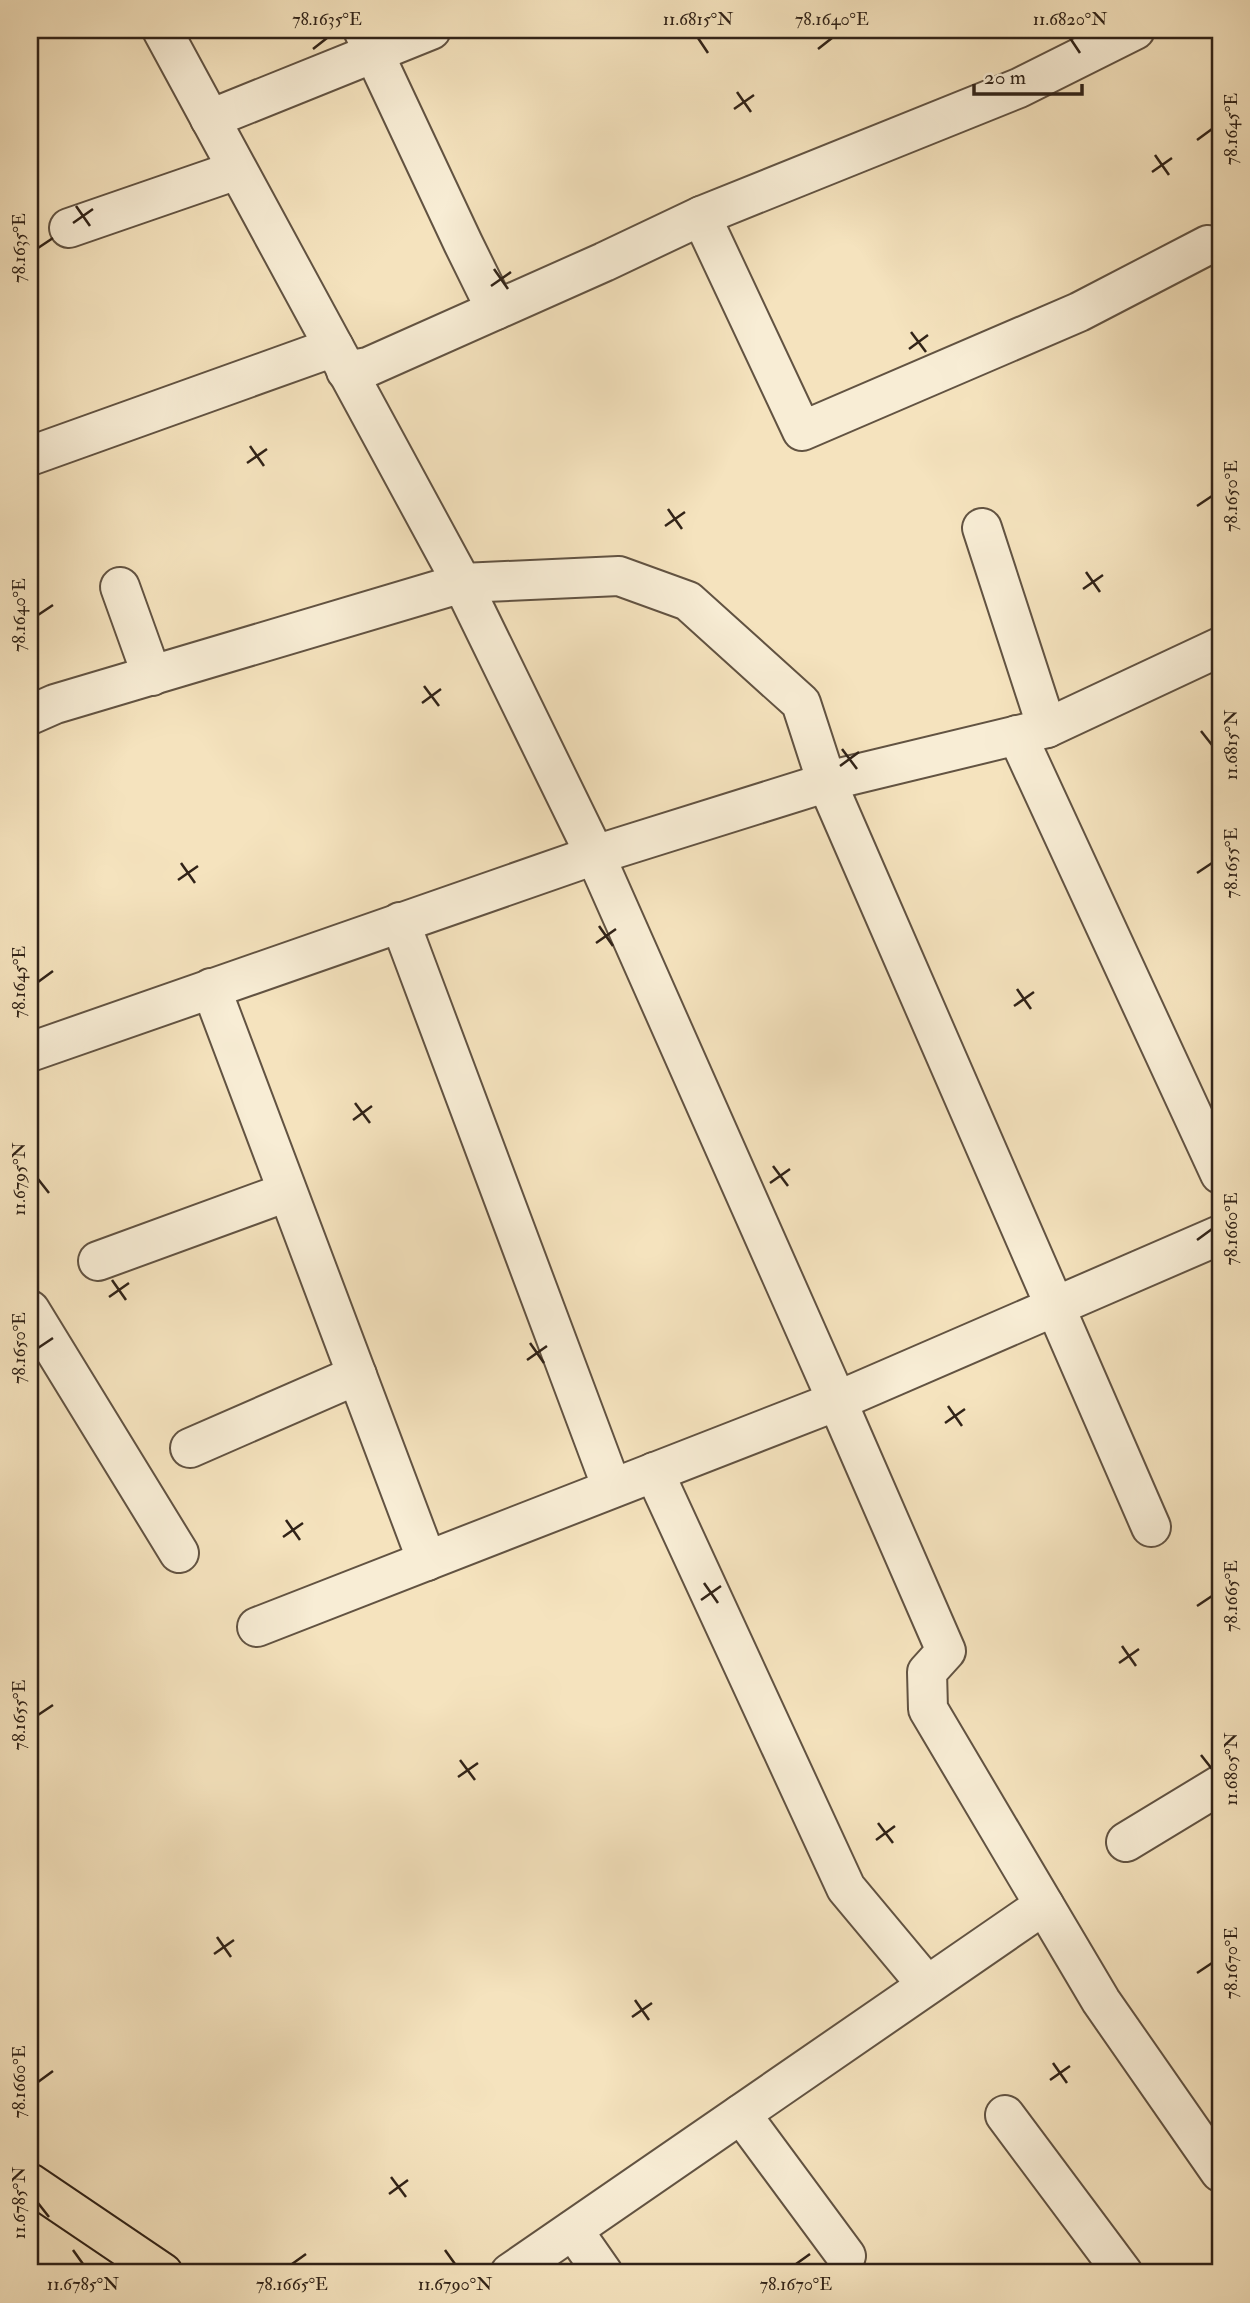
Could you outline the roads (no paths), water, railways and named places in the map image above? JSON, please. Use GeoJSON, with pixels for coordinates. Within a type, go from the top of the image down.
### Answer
{"type":"FeatureCollection","features":[{"type":"Feature","properties":{"kind":"main road"},"geometry":{"type":"LineString","coordinates":[[30,2183],[163,2273]]}},
{"type":"Feature","properties":{"kind":"street"},"geometry":{"type":"LineString","coordinates":[[162,30],[461,583],[594,855],[946,1651],[927,1672],[928,1709],[1101,2001],[1220,2172]]}},
{"type":"Feature","properties":{"kind":"street"},"geometry":{"type":"LineString","coordinates":[[210,119],[369,42],[430,30]]}},
{"type":"Feature","properties":{"kind":"street"},"geometry":{"type":"LineString","coordinates":[[30,456],[340,359],[368,367],[701,216],[1019,88],[1135,30]]}},
{"type":"Feature","properties":{"kind":"street"},"geometry":{"type":"LineString","coordinates":[[369,42],[496,310]]}},
{"type":"Feature","properties":{"kind":"street"},"geometry":{"type":"LineString","coordinates":[[69,228],[237,170]]}},
{"type":"Feature","properties":{"kind":"street"},"geometry":{"type":"LineString","coordinates":[[701,216],[802,431],[1079,312],[1208,245]]}},
{"type":"Feature","properties":{"kind":"street"},"geometry":{"type":"LineString","coordinates":[[982,528],[1032,732],[1220,1174]]}},
{"type":"Feature","properties":{"kind":"street"},"geometry":{"type":"LineString","coordinates":[[30,715],[55,704],[461,583],[619,576],[688,601],[801,704],[827,783],[1151,1527]]}},
{"type":"Feature","properties":{"kind":"street"},"geometry":{"type":"LineString","coordinates":[[120,586],[152,676]]}},
{"type":"Feature","properties":{"kind":"street"},"geometry":{"type":"LineString","coordinates":[[30,1052],[594,855],[844,777],[1032,732],[1220,647]]}},
{"type":"Feature","properties":{"kind":"street"},"geometry":{"type":"LineString","coordinates":[[400,922],[612,1488]]}},
{"type":"Feature","properties":{"kind":"street"},"geometry":{"type":"LineString","coordinates":[[211,988],[426,1561]]}},
{"type":"Feature","properties":{"kind":"street"},"geometry":{"type":"LineString","coordinates":[[98,1261],[287,1192]]}},
{"type":"Feature","properties":{"kind":"street"},"geometry":{"type":"LineString","coordinates":[[257,1626],[837,1401],[1220,1235]]}},
{"type":"Feature","properties":{"kind":"street"},"geometry":{"type":"LineString","coordinates":[[30,1310],[179,1553]]}},
{"type":"Feature","properties":{"kind":"street"},"geometry":{"type":"LineString","coordinates":[[190,1448],[357,1375]]}},
{"type":"Feature","properties":{"kind":"street"},"geometry":{"type":"LineString","coordinates":[[654,1472],[846,1888],[927,1985]]}},
{"type":"Feature","properties":{"kind":"street"},"geometry":{"type":"LineString","coordinates":[[1126,1842],[1220,1785]]}},
{"type":"Feature","properties":{"kind":"street"},"geometry":{"type":"LineString","coordinates":[[510,2273],[1044,1905]]}},
{"type":"Feature","properties":{"kind":"street"},"geometry":{"type":"LineString","coordinates":[[741,2114],[846,2256]]}},
{"type":"Feature","properties":{"kind":"street"},"geometry":{"type":"LineString","coordinates":[[1006,2115],[1123,2273]]}},
{"type":"Feature","properties":{"kind":"street"},"geometry":{"type":"LineString","coordinates":[[573,2230],[603,2273]]}}]}
